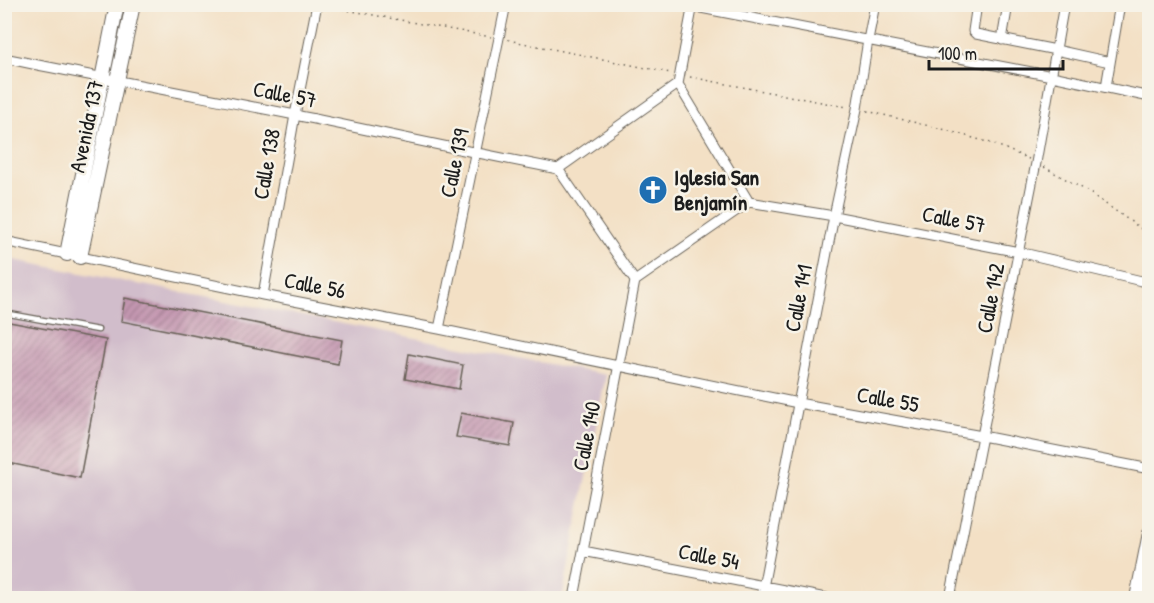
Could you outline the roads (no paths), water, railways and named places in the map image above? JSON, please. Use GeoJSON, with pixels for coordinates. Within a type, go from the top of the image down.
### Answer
{"type":"FeatureCollection","features":[{"type":"Feature","properties":{"kind":"main road","name":"Avenida 137"},"geometry":{"type":"LineString","coordinates":[[74,255],[102,78],[117,4]]}},
{"type":"Feature","properties":{"kind":"main road","name":"Avenida 137"},"geometry":{"type":"LineString","coordinates":[[74,255],[117,82],[133,4]]}},
{"type":"Feature","properties":{"kind":"main road"},"geometry":{"type":"LineString","coordinates":[[1137,598],[1149,533]]}},
{"type":"Feature","properties":{"kind":"street","name":"Calle 138"},"geometry":{"type":"LineString","coordinates":[[263,295],[295,115],[318,4]]}},
{"type":"Feature","properties":{"kind":"street","name":"Calle 139"},"geometry":{"type":"LineString","coordinates":[[439,329],[506,4]]}},
{"type":"Feature","properties":{"kind":"street"},"geometry":{"type":"LineString","coordinates":[[680,4],[1149,97]]}},
{"type":"Feature","properties":{"kind":"street","name":"Calle 141"},"geometry":{"type":"LineString","coordinates":[[761,598],[834,216],[857,109],[875,4]]}},
{"type":"Feature","properties":{"kind":"street"},"geometry":{"type":"LineString","coordinates":[[977,4],[973,30],[976,34],[1110,62]]}},
{"type":"Feature","properties":{"kind":"street"},"geometry":{"type":"LineString","coordinates":[[1002,40],[1008,4]]}},
{"type":"Feature","properties":{"kind":"street","name":"Calle 142"},"geometry":{"type":"LineString","coordinates":[[950,598],[1019,252],[1064,4]]}},
{"type":"Feature","properties":{"kind":"street"},"geometry":{"type":"LineString","coordinates":[[1106,87],[1120,4]]}},
{"type":"Feature","properties":{"kind":"street"},"geometry":{"type":"LineString","coordinates":[[678,80],[558,169],[635,281],[749,202],[678,80],[693,6]]}},
{"type":"Feature","properties":{"kind":"street","name":"Calle 57"},"geometry":{"type":"LineString","coordinates":[[4,58],[558,169]]}},
{"type":"Feature","properties":{"kind":"street","name":"Calle 57"},"geometry":{"type":"LineString","coordinates":[[749,202],[1019,252],[1149,284]]}},
{"type":"Feature","properties":{"kind":"street","name":"Calle 56"},"geometry":{"type":"LineString","coordinates":[[4,242],[619,367]]}},
{"type":"Feature","properties":{"kind":"street","name":"Calle 140"},"geometry":{"type":"LineString","coordinates":[[574,598],[635,281]]}},
{"type":"Feature","properties":{"kind":"street","name":"Calle 55"},"geometry":{"type":"LineString","coordinates":[[619,367],[1149,469]]}},
{"type":"Feature","properties":{"kind":"street","name":"Calle 54"},"geometry":{"type":"LineString","coordinates":[[583,550],[826,598]]}},
{"type":"Feature","properties":{"kind":"lane"},"geometry":{"type":"LineString","coordinates":[[4,313],[98,330]]}},
{"type":"Feature","properties":{"kind":"place","name":"Iglesia San Benjamín"},"geometry":{"type":"Point","coordinates":[653,190]}}]}
